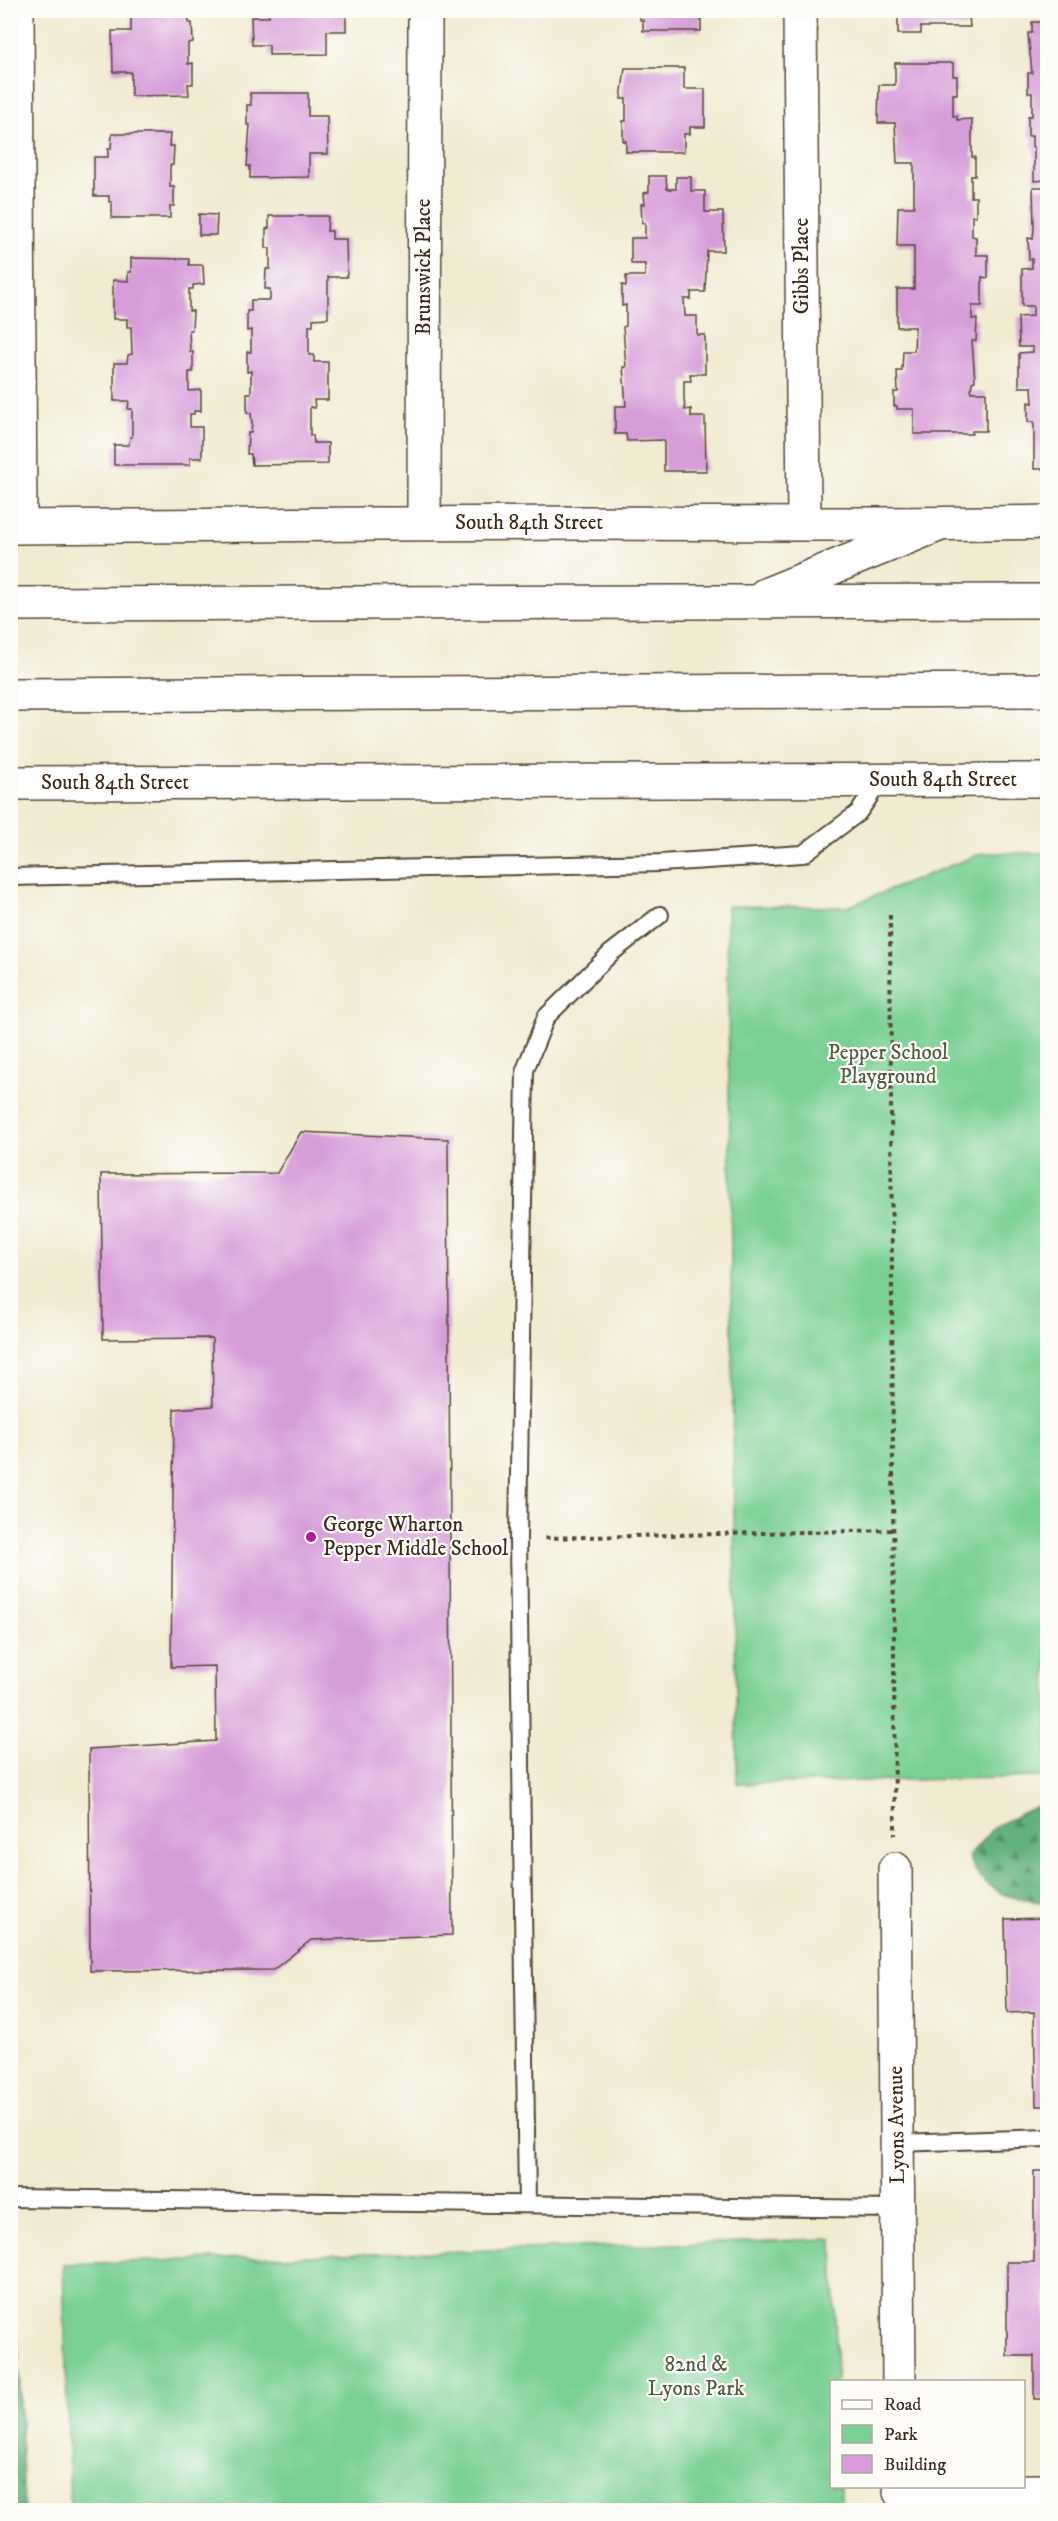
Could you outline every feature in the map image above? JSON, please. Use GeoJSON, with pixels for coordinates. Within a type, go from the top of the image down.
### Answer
{"type":"FeatureCollection","features":[{"type":"Feature","properties":{"kind":"street"},"geometry":{"type":"LineString","coordinates":[[15,527],[17,10]]}},
{"type":"Feature","properties":{"kind":"street","name":"Brunswick Place"},"geometry":{"type":"LineString","coordinates":[[424,523],[425,10]]}},
{"type":"Feature","properties":{"kind":"street","name":"Gibbs Place"},"geometry":{"type":"LineString","coordinates":[[800,10],[804,522]]}},
{"type":"Feature","properties":{"kind":"street","name":"South 84th Street"},"geometry":{"type":"LineString","coordinates":[[15,527],[804,522],[938,525],[1047,522]]}},
{"type":"Feature","properties":{"kind":"street"},"geometry":{"type":"LineString","coordinates":[[750,601],[938,525]]}},
{"type":"Feature","properties":{"kind":"street"},"geometry":{"type":"LineString","coordinates":[[10,604],[1047,601]]}},
{"type":"Feature","properties":{"kind":"street"},"geometry":{"type":"LineString","coordinates":[[10,695],[1047,690]]}},
{"type":"Feature","properties":{"kind":"street","name":"South 84th Street"},"geometry":{"type":"LineString","coordinates":[[10,783],[1047,780]]}},
{"type":"Feature","properties":{"kind":"street","name":"Lyons Avenue"},"geometry":{"type":"LineString","coordinates":[[895,1869],[899,2380]]}},
{"type":"Feature","properties":{"kind":"street"},"geometry":{"type":"LineString","coordinates":[[900,2496],[1047,2491]]}},
{"type":"Feature","properties":{"kind":"lane"},"geometry":{"type":"LineString","coordinates":[[10,877],[660,863],[803,854],[858,813],[881,780]]}},
{"type":"Feature","properties":{"kind":"lane"},"geometry":{"type":"LineString","coordinates":[[527,2203],[518,1539],[525,1070],[546,1017],[611,953],[660,915]]}},
{"type":"Feature","properties":{"kind":"lane"},"geometry":{"type":"LineString","coordinates":[[897,2143],[1047,2138]]}},
{"type":"Feature","properties":{"kind":"lane"},"geometry":{"type":"LineString","coordinates":[[10,2198],[897,2209]]}},
{"type":"Feature","properties":{"kind":"path"},"geometry":{"type":"LineString","coordinates":[[890,915],[895,1869]]}},
{"type":"Feature","properties":{"kind":"path"},"geometry":{"type":"LineString","coordinates":[[518,1539],[893,1530]]}},
{"type":"Feature","properties":{"kind":"green space","name":"Pepper School Playground"},"geometry":{"type":"Polygon","coordinates":[[[982,853],[1047,853],[1047,1777],[737,1784],[727,906],[847,907],[982,853]]]}},
{"type":"Feature","properties":{"kind":"green space"},"geometry":{"type":"Polygon","coordinates":[[[1047,1801],[1047,1903],[1010,1896],[991,1887],[982,1880],[968,1857],[994,1827],[1047,1801]]]}},
{"type":"Feature","properties":{"kind":"green space","name":"82nd & Lyons Park"},"geometry":{"type":"Polygon","coordinates":[[[833,2239],[837,2380],[830,2380],[830,2488],[841,2488],[841,2510],[70,2510],[63,2264],[833,2239]]]}},
{"type":"Feature","properties":{"kind":"green space"},"geometry":{"type":"Polygon","coordinates":[[[10,2324],[18,2337],[24,2510],[11,2510],[10,2324]]]}},
{"type":"Feature","properties":{"kind":"building"},"geometry":{"type":"Polygon","coordinates":[[[131,10],[188,10],[189,23],[192,23],[193,42],[188,43],[188,64],[193,63],[193,84],[188,84],[189,95],[131,96],[131,72],[113,72],[112,31],[131,31],[131,10]]]}},
{"type":"Feature","properties":{"kind":"building"},"geometry":{"type":"Polygon","coordinates":[[[269,10],[346,10],[346,31],[327,31],[327,54],[269,55],[269,45],[252,45],[251,17],[269,17],[269,10]]]}},
{"type":"Feature","properties":{"kind":"building"},"geometry":{"type":"Polygon","coordinates":[[[640,10],[707,10],[707,14],[701,14],[701,31],[643,31],[640,10]]]}},
{"type":"Feature","properties":{"kind":"building"},"geometry":{"type":"Polygon","coordinates":[[[900,10],[973,10],[973,16],[969,16],[970,27],[921,27],[921,34],[898,34],[898,11],[900,10]]]}},
{"type":"Feature","properties":{"kind":"building"},"geometry":{"type":"Polygon","coordinates":[[[1032,22],[1047,22],[1047,180],[1034,181],[1034,147],[1032,147],[1032,136],[1028,136],[1028,116],[1032,116],[1032,93],[1028,93],[1028,73],[1032,73],[1028,33],[1032,33],[1032,22]]]}},
{"type":"Feature","properties":{"kind":"building"},"geometry":{"type":"Polygon","coordinates":[[[895,63],[953,63],[953,76],[957,76],[957,94],[953,94],[953,116],[957,116],[957,120],[972,119],[972,157],[975,157],[975,176],[971,176],[971,197],[976,197],[976,216],[972,216],[972,236],[976,237],[976,255],[988,255],[988,278],[982,277],[982,306],[972,306],[972,319],[977,319],[976,341],[972,341],[975,381],[972,382],[971,392],[986,392],[986,431],[972,431],[972,434],[914,434],[914,409],[897,409],[897,406],[894,406],[894,392],[898,392],[897,371],[902,371],[903,351],[914,351],[915,327],[897,327],[897,289],[914,289],[914,246],[897,246],[898,207],[914,207],[914,163],[897,163],[895,123],[878,123],[879,85],[895,85],[895,63]]]}},
{"type":"Feature","properties":{"kind":"building"},"geometry":{"type":"Polygon","coordinates":[[[625,68],[684,68],[684,89],[705,89],[705,127],[690,127],[690,134],[684,134],[684,152],[626,152],[626,141],[623,141],[623,121],[626,121],[626,99],[621,99],[625,68]]]}},
{"type":"Feature","properties":{"kind":"building"},"geometry":{"type":"Polygon","coordinates":[[[250,93],[308,93],[308,116],[327,116],[328,154],[309,154],[309,177],[250,178],[250,166],[247,166],[250,125],[247,125],[247,105],[251,105],[250,93]]]}},
{"type":"Feature","properties":{"kind":"building"},"geometry":{"type":"Polygon","coordinates":[[[112,134],[170,134],[169,146],[174,146],[173,165],[170,165],[170,187],[174,187],[174,206],[170,206],[170,218],[112,218],[112,202],[109,202],[109,196],[94,196],[94,157],[108,157],[112,134]]]}},
{"type":"Feature","properties":{"kind":"building"},"geometry":{"type":"Polygon","coordinates":[[[649,176],[666,176],[667,189],[676,189],[676,177],[691,177],[691,191],[705,191],[705,212],[723,212],[724,251],[707,251],[705,292],[691,292],[691,299],[684,299],[685,316],[697,316],[697,335],[705,335],[705,374],[690,374],[691,381],[684,381],[684,398],[685,410],[691,409],[691,417],[705,417],[706,471],[664,471],[664,440],[627,441],[626,434],[615,434],[615,406],[626,406],[623,327],[626,326],[626,305],[622,306],[622,285],[626,286],[626,276],[645,276],[645,264],[631,264],[631,238],[645,238],[641,204],[645,204],[644,193],[649,192],[649,176]]]}},
{"type":"Feature","properties":{"kind":"building"},"geometry":{"type":"Polygon","coordinates":[[[1033,187],[1047,187],[1047,469],[1034,469],[1034,422],[1028,422],[1028,402],[1033,403],[1032,387],[1019,387],[1019,353],[1033,352],[1033,347],[1019,347],[1018,317],[1033,316],[1033,306],[1022,306],[1022,269],[1032,268],[1028,238],[1033,239],[1033,187]]]}},
{"type":"Feature","properties":{"kind":"building"},"geometry":{"type":"Polygon","coordinates":[[[199,214],[217,215],[216,235],[199,235],[199,214]]]}},
{"type":"Feature","properties":{"kind":"building"},"geometry":{"type":"Polygon","coordinates":[[[269,216],[328,216],[327,231],[332,231],[332,239],[346,239],[347,277],[328,277],[328,318],[313,319],[313,325],[309,325],[309,355],[314,355],[314,362],[328,362],[328,400],[314,400],[315,408],[310,407],[310,435],[313,435],[314,443],[328,443],[328,464],[252,465],[251,454],[247,454],[248,433],[251,433],[252,423],[251,413],[247,413],[247,393],[251,393],[251,371],[247,372],[247,352],[251,352],[251,330],[247,331],[247,311],[251,311],[251,300],[270,300],[270,289],[265,289],[266,269],[270,269],[270,248],[266,248],[269,216]]]}},
{"type":"Feature","properties":{"kind":"building"},"geometry":{"type":"Polygon","coordinates":[[[131,258],[189,259],[189,265],[203,265],[204,284],[193,285],[193,289],[189,289],[189,311],[193,311],[192,330],[189,330],[190,352],[193,352],[193,372],[189,372],[189,391],[201,390],[201,411],[194,411],[194,414],[190,414],[190,427],[202,427],[202,458],[190,458],[190,465],[114,465],[114,445],[129,445],[130,437],[132,437],[132,409],[128,409],[129,401],[114,401],[114,363],[127,363],[128,355],[132,354],[131,327],[127,327],[127,319],[113,319],[113,280],[128,281],[128,272],[131,272],[131,258]]]}},
{"type":"Feature","properties":{"kind":"building","name":"George Wharton Pepper Middle School"},"geometry":{"type":"Polygon","coordinates":[[[301,1132],[448,1139],[452,1935],[311,1940],[273,1970],[90,1971],[89,1749],[216,1741],[215,1666],[171,1667],[174,1409],[213,1406],[212,1338],[103,1339],[101,1174],[277,1173],[301,1132]]]}},
{"type":"Feature","properties":{"kind":"building"},"geometry":{"type":"Polygon","coordinates":[[[1047,1918],[1047,2106],[1036,2106],[1034,2012],[1007,2013],[1005,1919],[1047,1918]]]}},
{"type":"Feature","properties":{"kind":"building"},"geometry":{"type":"Polygon","coordinates":[[[1034,2171],[1047,2171],[1047,2399],[1034,2399],[1034,2356],[1007,2356],[1007,2262],[1034,2262],[1034,2171]]]}},
{"type":"Feature","properties":{"kind":"place","name":"George Wharton Pepper Middle School"},"geometry":{"type":"Point","coordinates":[311,1537]}}]}
